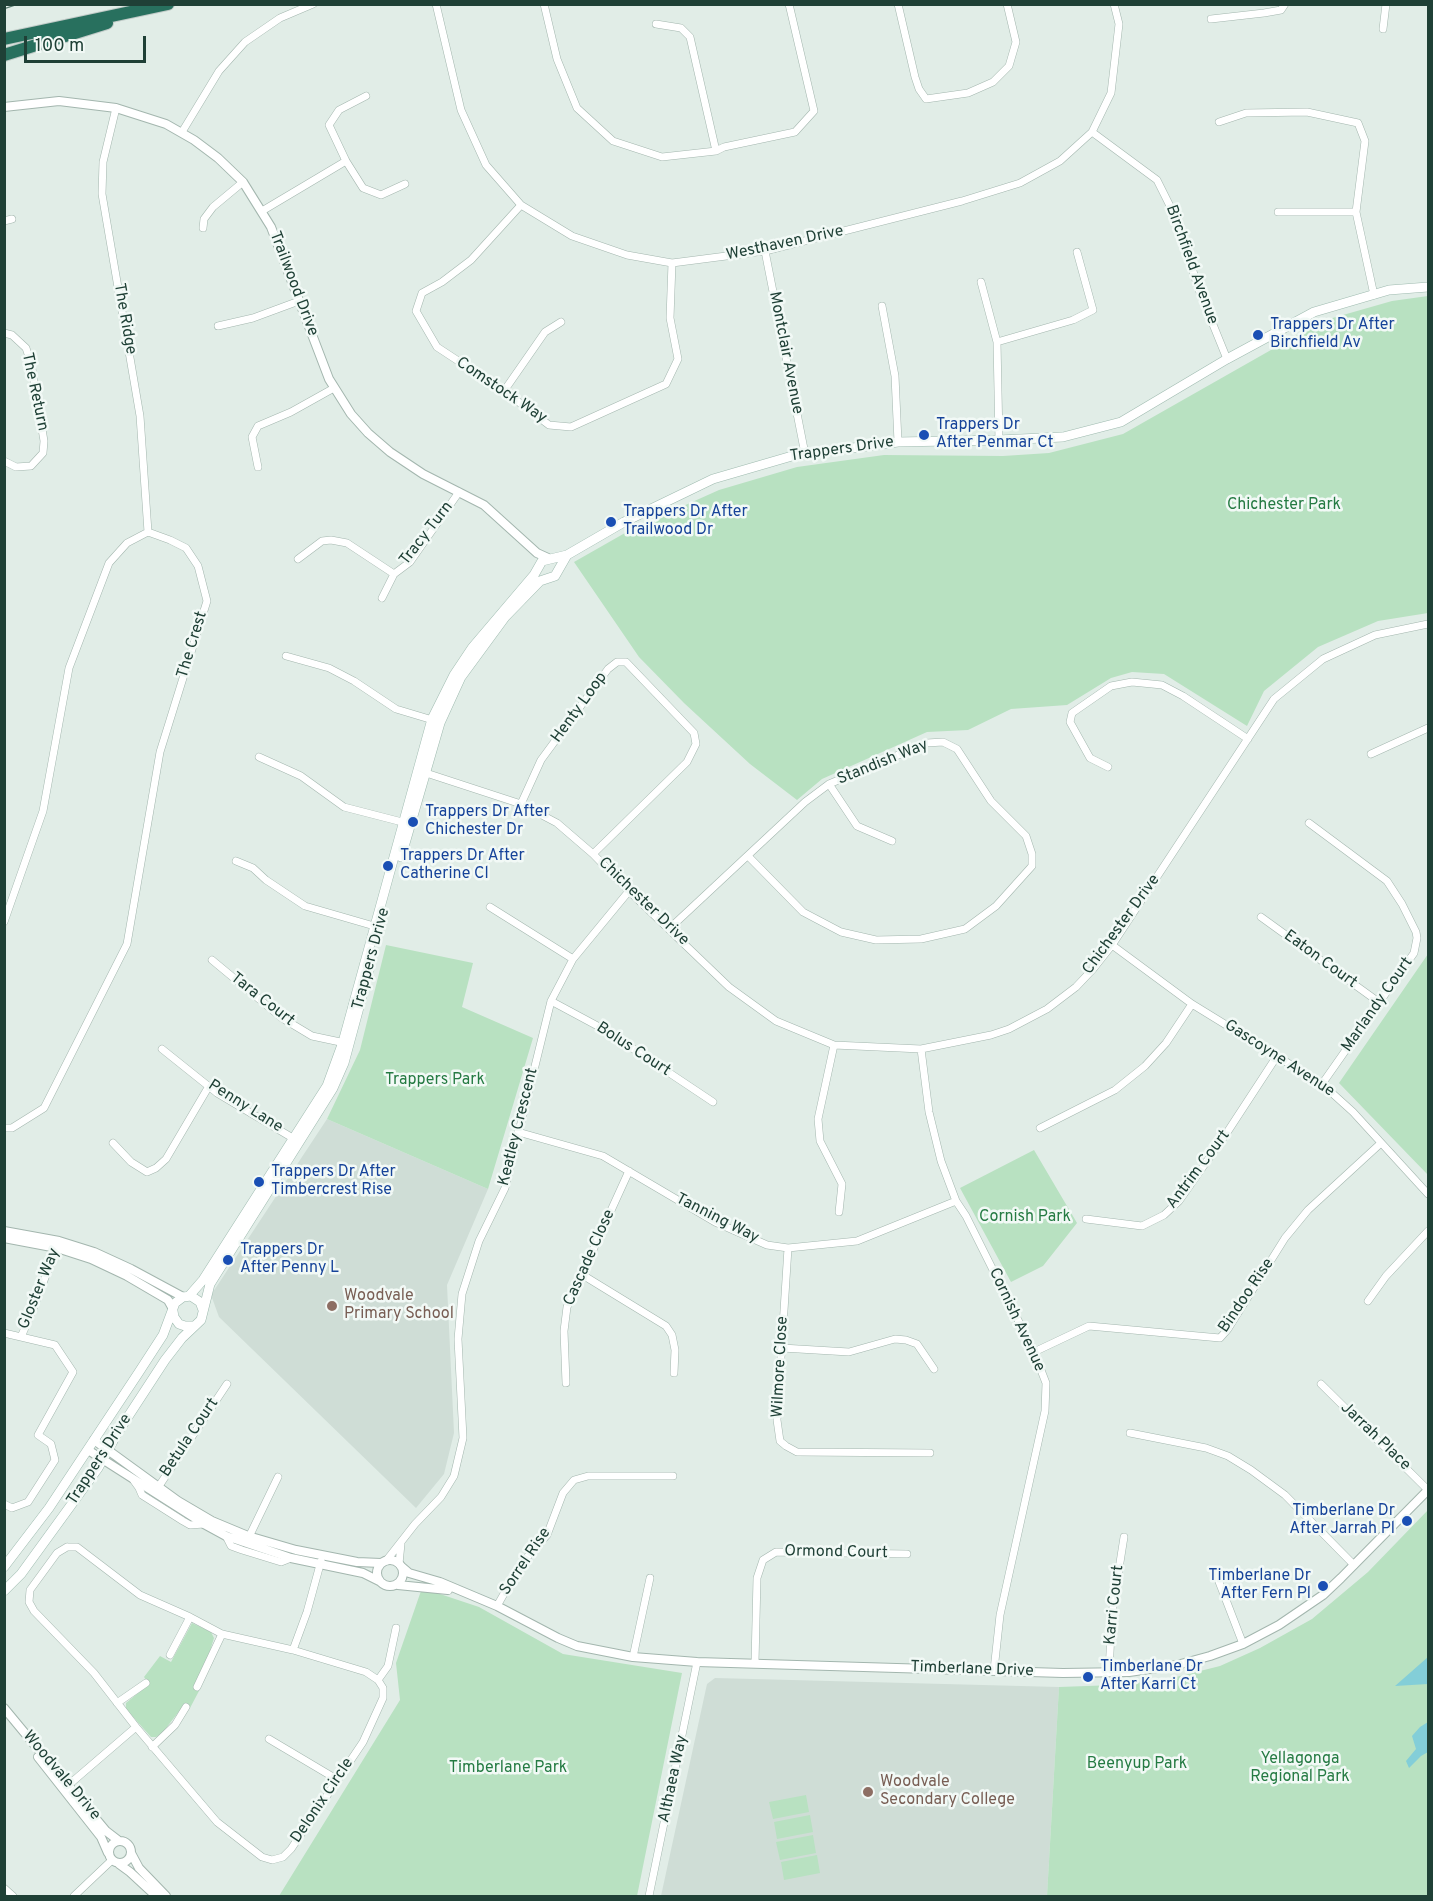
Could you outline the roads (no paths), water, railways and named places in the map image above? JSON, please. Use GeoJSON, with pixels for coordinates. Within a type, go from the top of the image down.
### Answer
{"type":"FeatureCollection","features":[{"type":"Feature","properties":{"kind":"highway"},"geometry":{"type":"LineString","coordinates":[[4,54],[80,33],[168,4]]}},
{"type":"Feature","properties":{"kind":"highway"},"geometry":{"type":"LineString","coordinates":[[4,39],[76,22],[142,11]]}},
{"type":"Feature","properties":{"kind":"main road","name":"Trappers Drive"},"geometry":{"type":"LineString","coordinates":[[551,558],[567,555],[624,522],[713,479],[792,456],[898,442],[1063,437],[1121,422],[1227,359],[1314,312],[1389,290],[1428,287]]}},
{"type":"Feature","properties":{"kind":"main road"},"geometry":{"type":"LineString","coordinates":[[559,569],[556,561],[551,558],[539,566],[540,572],[547,577],[555,576],[559,569],[567,555]]}},
{"type":"Feature","properties":{"kind":"main road","name":"Trappers Drive"},"geometry":{"type":"LineString","coordinates":[[186,1296],[204,1280],[333,1088],[421,772],[436,721],[454,675],[472,648],[539,566]]}},
{"type":"Feature","properties":{"kind":"main road","name":"Trappers Drive"},"geometry":{"type":"LineString","coordinates":[[436,721],[477,652],[505,616],[547,577]]}},
{"type":"Feature","properties":{"kind":"main road","name":"Trappers Drive"},"geometry":{"type":"LineString","coordinates":[[203,1310],[210,1284],[297,1140]]}},
{"type":"Feature","properties":{"kind":"main road"},"geometry":{"type":"LineString","coordinates":[[186,1296],[198,1300],[203,1310],[201,1320],[194,1326],[185,1326],[175,1320],[173,1310],[177,1300],[186,1296]]}},
{"type":"Feature","properties":{"kind":"main road","name":"Trappers Drive"},"geometry":{"type":"LineString","coordinates":[[4,1567],[50,1508],[163,1335],[173,1310]]}},
{"type":"Feature","properties":{"kind":"main road","name":"Trappers Drive"},"geometry":{"type":"LineString","coordinates":[[4,1591],[21,1574],[55,1528],[108,1451],[165,1360],[194,1326]]}},
{"type":"Feature","properties":{"kind":"street"},"geometry":{"type":"LineString","coordinates":[[182,132],[219,71],[244,42],[280,18],[313,4]]}},
{"type":"Feature","properties":{"kind":"street","name":"Westhaven Drive"},"geometry":{"type":"LineString","coordinates":[[436,4],[461,110],[486,165],[521,205],[572,236],[627,255],[672,263],[765,251],[962,201],[1020,183],[1060,161],[1092,132],[1111,93],[1119,24],[1114,4]]}},
{"type":"Feature","properties":{"kind":"street"},"geometry":{"type":"LineString","coordinates":[[544,4],[557,59],[577,108],[613,141],[662,157],[716,151],[724,147],[795,132],[814,111],[789,4]]}},
{"type":"Feature","properties":{"kind":"street"},"geometry":{"type":"LineString","coordinates":[[898,4],[915,77],[926,99],[968,93],[993,82],[1009,66],[1016,42],[1006,4]]}},
{"type":"Feature","properties":{"kind":"street"},"geometry":{"type":"LineString","coordinates":[[1211,19],[1281,10],[1285,4]]}},
{"type":"Feature","properties":{"kind":"street"},"geometry":{"type":"LineString","coordinates":[[1383,29],[1386,4]]}},
{"type":"Feature","properties":{"kind":"street"},"geometry":{"type":"LineString","coordinates":[[656,24],[681,28],[690,38],[716,151]]}},
{"type":"Feature","properties":{"kind":"street"},"geometry":{"type":"LineString","coordinates":[[366,96],[339,110],[329,125],[346,161],[363,188],[381,195],[405,184]]}},
{"type":"Feature","properties":{"kind":"street","name":"Trailwood Drive"},"geometry":{"type":"LineString","coordinates":[[4,107],[59,101],[116,108],[150,118],[182,132],[218,158],[243,182],[262,211],[278,245],[334,388],[351,414],[390,452],[423,474],[484,505],[537,552],[551,558]]}},
{"type":"Feature","properties":{"kind":"street","name":"The Ridge"},"geometry":{"type":"LineString","coordinates":[[116,108],[103,162],[102,194],[140,416],[148,532]]}},
{"type":"Feature","properties":{"kind":"street"},"geometry":{"type":"LineString","coordinates":[[1220,122],[1246,113],[1307,112],[1358,123],[1365,141],[1356,212],[1374,295]]}},
{"type":"Feature","properties":{"kind":"street","name":"Birchfield Avenue"},"geometry":{"type":"LineString","coordinates":[[1092,132],[1157,180],[1176,218],[1199,290],[1227,359]]}},
{"type":"Feature","properties":{"kind":"street"},"geometry":{"type":"LineString","coordinates":[[262,211],[346,161]]}},
{"type":"Feature","properties":{"kind":"street"},"geometry":{"type":"LineString","coordinates":[[203,228],[204,219],[213,207],[243,182]]}},
{"type":"Feature","properties":{"kind":"street","name":"Comstock Way"},"geometry":{"type":"LineString","coordinates":[[521,205],[471,260],[442,282],[422,293],[416,311],[437,347],[504,391],[549,425],[571,427],[666,384],[678,359],[670,318],[672,263]]}},
{"type":"Feature","properties":{"kind":"street"},"geometry":{"type":"LineString","coordinates":[[1278,212],[1356,212]]}},
{"type":"Feature","properties":{"kind":"street","name":"Montclair Avenue"},"geometry":{"type":"LineString","coordinates":[[765,251],[805,454]]}},
{"type":"Feature","properties":{"kind":"street"},"geometry":{"type":"LineString","coordinates":[[997,342],[1073,320],[1093,310],[1077,252]]}},
{"type":"Feature","properties":{"kind":"street"},"geometry":{"type":"LineString","coordinates":[[981,282],[997,342],[999,440]]}},
{"type":"Feature","properties":{"kind":"street"},"geometry":{"type":"LineString","coordinates":[[218,326],[253,318],[300,301]]}},
{"type":"Feature","properties":{"kind":"street"},"geometry":{"type":"LineString","coordinates":[[882,306],[895,376],[898,442]]}},
{"type":"Feature","properties":{"kind":"street"},"geometry":{"type":"LineString","coordinates":[[504,391],[545,332],[561,322]]}},
{"type":"Feature","properties":{"kind":"street","name":"The Return"},"geometry":{"type":"LineString","coordinates":[[4,333],[12,335],[26,348],[31,363],[44,441],[43,453],[31,465],[16,467],[4,461]]}},
{"type":"Feature","properties":{"kind":"street"},"geometry":{"type":"LineString","coordinates":[[258,467],[252,437],[258,426],[291,412],[334,388]]}},
{"type":"Feature","properties":{"kind":"street","name":"Tracy Turn"},"geometry":{"type":"LineString","coordinates":[[382,598],[394,574],[410,562],[459,492]]}},
{"type":"Feature","properties":{"kind":"street"},"geometry":{"type":"LineString","coordinates":[[4,922],[43,811],[69,668],[109,564],[127,543],[148,532]]}},
{"type":"Feature","properties":{"kind":"street","name":"The Crest"},"geometry":{"type":"LineString","coordinates":[[4,1128],[12,1128],[44,1108],[127,944],[160,752],[207,601],[198,566],[186,548],[148,532]]}},
{"type":"Feature","properties":{"kind":"street","name":"Tracy Turn"},"geometry":{"type":"LineString","coordinates":[[298,559],[322,541],[331,540],[347,543],[394,574]]}},
{"type":"Feature","properties":{"kind":"street"},"geometry":{"type":"LineString","coordinates":[[537,552],[539,566]]}},
{"type":"Feature","properties":{"kind":"street","name":"Chichester Drive"},"geometry":{"type":"LineString","coordinates":[[421,772],[521,804],[557,823],[593,854],[729,987],[776,1021],[834,1045],[921,1049],[991,1035],[1025,1022],[1076,987],[1112,945],[1274,699],[1323,659],[1375,635],[1428,624]]}},
{"type":"Feature","properties":{"kind":"street"},"geometry":{"type":"LineString","coordinates":[[286,656],[329,669],[354,681],[396,709],[436,721]]}},
{"type":"Feature","properties":{"kind":"street","name":"Henty Loop"},"geometry":{"type":"LineString","coordinates":[[521,804],[541,760],[601,678],[617,662],[626,662],[694,733],[696,744],[687,762],[593,854]]}},
{"type":"Feature","properties":{"kind":"street"},"geometry":{"type":"LineString","coordinates":[[1108,766],[1090,758],[1070,722],[1072,713],[1111,686],[1132,682],[1162,685],[1183,696],[1248,740]]}},
{"type":"Feature","properties":{"kind":"street"},"geometry":{"type":"LineString","coordinates":[[1371,754],[1428,728]]}},
{"type":"Feature","properties":{"kind":"street","name":"Standish Way"},"geometry":{"type":"LineString","coordinates":[[670,928],[805,802],[829,784],[927,743],[943,742],[957,749],[991,801],[1026,836],[1032,854],[1032,866],[996,906],[964,929],[921,939],[876,940],[841,932],[803,912],[748,856]]}},
{"type":"Feature","properties":{"kind":"street"},"geometry":{"type":"LineString","coordinates":[[259,758],[301,776],[344,807],[407,823]]}},
{"type":"Feature","properties":{"kind":"street"},"geometry":{"type":"LineString","coordinates":[[829,784],[857,826],[892,841]]}},
{"type":"Feature","properties":{"kind":"street","name":"Marlandy Court"},"geometry":{"type":"LineString","coordinates":[[1309,823],[1387,881],[1416,932],[1414,953],[1322,1084]]}},
{"type":"Feature","properties":{"kind":"street"},"geometry":{"type":"LineString","coordinates":[[236,861],[253,868],[266,880],[305,906],[378,928]]}},
{"type":"Feature","properties":{"kind":"street","name":"Keatley Crescent"},"geometry":{"type":"LineString","coordinates":[[383,1562],[449,1486],[458,1466],[463,1438],[458,1339],[462,1294],[479,1241],[505,1188],[551,1001],[573,959],[629,891]]}},
{"type":"Feature","properties":{"kind":"street"},"geometry":{"type":"LineString","coordinates":[[490,907],[573,959]]}},
{"type":"Feature","properties":{"kind":"street","name":"Eaton Court"},"geometry":{"type":"LineString","coordinates":[[1261,917],[1380,1003]]}},
{"type":"Feature","properties":{"kind":"street","name":"Gascoyne Avenue"},"geometry":{"type":"LineString","coordinates":[[1112,945],[1192,1004],[1322,1084],[1353,1112],[1428,1194]]}},
{"type":"Feature","properties":{"kind":"street","name":"Tara Court"},"geometry":{"type":"LineString","coordinates":[[212,960],[282,1018],[312,1036],[346,1043]]}},
{"type":"Feature","properties":{"kind":"street","name":"Bolus Court"},"geometry":{"type":"LineString","coordinates":[[551,1001],[605,1030],[713,1102]]}},
{"type":"Feature","properties":{"kind":"street"},"geometry":{"type":"LineString","coordinates":[[1040,1128],[1114,1090],[1145,1066],[1166,1043],[1192,1004]]}},
{"type":"Feature","properties":{"kind":"street"},"geometry":{"type":"LineString","coordinates":[[834,1045],[818,1119],[820,1141],[842,1184],[838,1212]]}},
{"type":"Feature","properties":{"kind":"street","name":"Penny Lane"},"geometry":{"type":"LineString","coordinates":[[162,1049],[217,1094],[297,1140]]}},
{"type":"Feature","properties":{"kind":"street","name":"Cornish Avenue"},"geometry":{"type":"LineString","coordinates":[[921,1049],[929,1112],[941,1161],[956,1201],[966,1216],[1034,1352],[1046,1383],[1045,1411],[1000,1615],[994,1670]]}},
{"type":"Feature","properties":{"kind":"street","name":"Antrim Court"},"geometry":{"type":"LineString","coordinates":[[1086,1219],[1142,1226],[1164,1215],[1179,1201],[1228,1131],[1276,1056]]}},
{"type":"Feature","properties":{"kind":"street"},"geometry":{"type":"LineString","coordinates":[[113,1143],[131,1162],[147,1172],[156,1168],[166,1159],[209,1086]]}},
{"type":"Feature","properties":{"kind":"street","name":"Tanning Way"},"geometry":{"type":"LineString","coordinates":[[518,1132],[603,1156],[715,1222],[767,1245],[788,1248],[857,1241],[956,1201]]}},
{"type":"Feature","properties":{"kind":"street","name":"Bindoo Rise"},"geometry":{"type":"LineString","coordinates":[[1034,1352],[1089,1326],[1220,1338],[1228,1329],[1285,1238],[1308,1210],[1381,1143]]}},
{"type":"Feature","properties":{"kind":"street","name":"Cascade Close"},"geometry":{"type":"LineString","coordinates":[[566,1383],[567,1307],[629,1171]]}},
{"type":"Feature","properties":{"kind":"street"},"geometry":{"type":"LineString","coordinates":[[4,1231],[58,1244],[112,1261],[186,1296]]}},
{"type":"Feature","properties":{"kind":"street"},"geometry":{"type":"LineString","coordinates":[[1368,1301],[1386,1276],[1428,1231]]}},
{"type":"Feature","properties":{"kind":"street"},"geometry":{"type":"LineString","coordinates":[[4,1238],[58,1244],[127,1276],[168,1300],[173,1310]]}},
{"type":"Feature","properties":{"kind":"street","name":"Gloster Way"},"geometry":{"type":"LineString","coordinates":[[21,1337],[58,1244]]}},
{"type":"Feature","properties":{"kind":"street","name":"Wilmore Close"},"geometry":{"type":"LineString","coordinates":[[788,1248],[777,1420],[780,1441],[797,1452],[930,1453]]}},
{"type":"Feature","properties":{"kind":"street"},"geometry":{"type":"LineString","coordinates":[[581,1274],[666,1326],[672,1335],[675,1350],[674,1372]]}},
{"type":"Feature","properties":{"kind":"street"},"geometry":{"type":"LineString","coordinates":[[4,1333],[54,1345],[73,1372],[38,1435],[51,1444],[54,1460],[28,1502],[12,1508],[4,1504]]}},
{"type":"Feature","properties":{"kind":"street"},"geometry":{"type":"LineString","coordinates":[[782,1348],[849,1352],[895,1339],[906,1340],[918,1344],[934,1368]]}},
{"type":"Feature","properties":{"kind":"street","name":"Betula Court"},"geometry":{"type":"LineString","coordinates":[[156,1490],[227,1384]]}},
{"type":"Feature","properties":{"kind":"street","name":"Jarrah Place"},"geometry":{"type":"LineString","coordinates":[[1321,1384],[1428,1490]]}},
{"type":"Feature","properties":{"kind":"street"},"geometry":{"type":"LineString","coordinates":[[1130,1433],[1206,1448],[1228,1456],[1285,1495],[1354,1565]]}},
{"type":"Feature","properties":{"kind":"street"},"geometry":{"type":"LineString","coordinates":[[94,1440],[156,1490],[204,1524],[226,1536],[321,1559],[363,1573],[390,1587],[398,1585],[404,1575],[401,1565],[401,1541]]}},
{"type":"Feature","properties":{"kind":"street"},"geometry":{"type":"LineString","coordinates":[[88,1450],[132,1479],[178,1501],[247,1540],[291,1558],[371,1564],[393,1560],[401,1565]]}},
{"type":"Feature","properties":{"kind":"street","name":"Sorrel Rise"},"geometry":{"type":"LineString","coordinates":[[497,1606],[520,1564],[547,1535],[563,1493],[574,1480],[588,1476],[673,1476]]}},
{"type":"Feature","properties":{"kind":"street"},"geometry":{"type":"LineString","coordinates":[[247,1540],[278,1477]]}},
{"type":"Feature","properties":{"kind":"street"},"geometry":{"type":"LineString","coordinates":[[132,1479],[138,1485],[142,1495],[159,1507],[190,1525],[204,1524]]}},
{"type":"Feature","properties":{"kind":"street","name":"Timberlane Drive"},"geometry":{"type":"LineString","coordinates":[[401,1565],[409,1573],[497,1606],[577,1646],[633,1657],[697,1662],[1063,1673],[1138,1671],[1177,1665],[1243,1644],[1279,1625],[1323,1595],[1428,1490]]}},
{"type":"Feature","properties":{"kind":"street"},"geometry":{"type":"LineString","coordinates":[[226,1536],[231,1546],[242,1550],[281,1562],[291,1558]]}},
{"type":"Feature","properties":{"kind":"street","name":"Karri Court"},"geometry":{"type":"LineString","coordinates":[[1109,1672],[1112,1613],[1124,1537]]}},
{"type":"Feature","properties":{"kind":"street","name":"Delonix Circle"},"geometry":{"type":"LineString","coordinates":[[67,1547],[77,1547],[140,1595],[222,1634],[293,1650],[366,1672],[378,1680],[384,1693],[363,1742],[287,1853],[278,1859],[267,1859],[217,1822],[152,1747],[94,1673],[34,1611],[28,1602],[30,1590],[57,1553],[67,1547]]}},
{"type":"Feature","properties":{"kind":"street","name":"Ormond Court"},"geometry":{"type":"LineString","coordinates":[[755,1662],[757,1578],[763,1560],[776,1552],[907,1554]]}},
{"type":"Feature","properties":{"kind":"street"},"geometry":{"type":"LineString","coordinates":[[293,1650],[307,1612],[321,1559]]}},
{"type":"Feature","properties":{"kind":"street"},"geometry":{"type":"LineString","coordinates":[[379,1581],[377,1574],[383,1562]]}},
{"type":"Feature","properties":{"kind":"street"},"geometry":{"type":"LineString","coordinates":[[1216,1574],[1243,1644]]}},
{"type":"Feature","properties":{"kind":"street"},"geometry":{"type":"LineString","coordinates":[[633,1657],[650,1578]]}},
{"type":"Feature","properties":{"kind":"street","name":"Timberlane Drive"},"geometry":{"type":"LineString","coordinates":[[398,1585],[431,1587],[466,1594]]}},
{"type":"Feature","properties":{"kind":"street"},"geometry":{"type":"LineString","coordinates":[[170,1655],[190,1617]]}},
{"type":"Feature","properties":{"kind":"street","name":"Delonix Circle"},"geometry":{"type":"LineString","coordinates":[[378,1680],[388,1666],[396,1628]]}},
{"type":"Feature","properties":{"kind":"street"},"geometry":{"type":"LineString","coordinates":[[197,1687],[222,1634]]}},
{"type":"Feature","properties":{"kind":"street","name":"Althaea Way"},"geometry":{"type":"LineString","coordinates":[[649,1896],[697,1662]]}},
{"type":"Feature","properties":{"kind":"street"},"geometry":{"type":"LineString","coordinates":[[117,1703],[146,1683]]}},
{"type":"Feature","properties":{"kind":"street"},"geometry":{"type":"LineString","coordinates":[[152,1747],[175,1725],[186,1707]]}},
{"type":"Feature","properties":{"kind":"street","name":"Woodvale Drive"},"geometry":{"type":"LineString","coordinates":[[4,1708],[66,1787],[101,1837],[113,1859],[156,1896]]}},
{"type":"Feature","properties":{"kind":"street","name":"Woodvale Drive"},"geometry":{"type":"LineString","coordinates":[[4,1716],[106,1831],[119,1841]]}},
{"type":"Feature","properties":{"kind":"street"},"geometry":{"type":"LineString","coordinates":[[66,1787],[136,1727]]}},
{"type":"Feature","properties":{"kind":"street"},"geometry":{"type":"LineString","coordinates":[[269,1739],[338,1780]]}},
{"type":"Feature","properties":{"kind":"street"},"geometry":{"type":"LineString","coordinates":[[113,1859],[112,1844],[119,1841],[127,1843],[139,1868],[166,1896]]}},
{"type":"Feature","properties":{"kind":"street"},"geometry":{"type":"LineString","coordinates":[[74,1896],[113,1859],[129,1860],[131,1853]]}},
{"type":"Feature","properties":{"kind":"street"},"geometry":{"type":"LineString","coordinates":[[4,1888],[14,1896]]}},
{"type":"Feature","properties":{"kind":"water"},"geometry":{"type":"Polygon","coordinates":[[[1428,1657],[1428,1684],[1395,1686],[1428,1657]]]}},
{"type":"Feature","properties":{"kind":"water"},"geometry":{"type":"Polygon","coordinates":[[[1428,1722],[1428,1752],[1409,1768],[1406,1761],[1416,1749],[1412,1736],[1428,1722]]]}},
{"type":"Feature","properties":{"kind":"railway"},"geometry":{"type":"LineString","coordinates":[[4,7],[13,4]]}},
{"type":"Feature","properties":{"kind":"place","name":"Trappers Dr After Birchfield Av"},"geometry":{"type":"Point","coordinates":[1258,335]}},
{"type":"Feature","properties":{"kind":"place","name":"Trappers Dr After Penmar Ct"},"geometry":{"type":"Point","coordinates":[924,435]}},
{"type":"Feature","properties":{"kind":"place","name":"Trappers Dr After Trailwood Dr"},"geometry":{"type":"Point","coordinates":[611,522]}},
{"type":"Feature","properties":{"kind":"place","name":"Trappers Dr After Chichester Dr"},"geometry":{"type":"Point","coordinates":[413,822]}},
{"type":"Feature","properties":{"kind":"place","name":"Trappers Dr After Catherine Cl"},"geometry":{"type":"Point","coordinates":[388,866]}},
{"type":"Feature","properties":{"kind":"place","name":"Trappers Dr After Timbercrest Rise"},"geometry":{"type":"Point","coordinates":[259,1182]}},
{"type":"Feature","properties":{"kind":"place","name":"Trappers Dr After Penny L"},"geometry":{"type":"Point","coordinates":[228,1260]}},
{"type":"Feature","properties":{"kind":"place","name":"Woodvale Primary School"},"geometry":{"type":"Point","coordinates":[332,1306]}},
{"type":"Feature","properties":{"kind":"place","name":"Timberlane Dr After Jarrah Pl"},"geometry":{"type":"Point","coordinates":[1407,1521]}},
{"type":"Feature","properties":{"kind":"place","name":"Timberlane Dr After Fern Pl"},"geometry":{"type":"Point","coordinates":[1323,1586]}},
{"type":"Feature","properties":{"kind":"place","name":"Timberlane Dr After Karri Ct"},"geometry":{"type":"Point","coordinates":[1088,1677]}},
{"type":"Feature","properties":{"kind":"place","name":"Woodvale Secondary College"},"geometry":{"type":"Point","coordinates":[868,1792]}},
{"type":"Feature","properties":{"kind":"park label","name":"Chichester Park"},"geometry":{"type":"Point","coordinates":[1284,506]}},
{"type":"Feature","properties":{"kind":"park label","name":"Trappers Park"},"geometry":{"type":"Point","coordinates":[435,1081]}},
{"type":"Feature","properties":{"kind":"park label","name":"Cornish Park"},"geometry":{"type":"Point","coordinates":[1025,1218]}},
{"type":"Feature","properties":{"kind":"park label","name":"Beenyup Park"},"geometry":{"type":"Point","coordinates":[1137,1765]}},
{"type":"Feature","properties":{"kind":"park label","name":"Timberlane Park"},"geometry":{"type":"Point","coordinates":[508,1769]}},
{"type":"Feature","properties":{"kind":"park label","name":"Yellagonga Regional Park"},"geometry":{"type":"Point","coordinates":[1300,1769]}}]}
